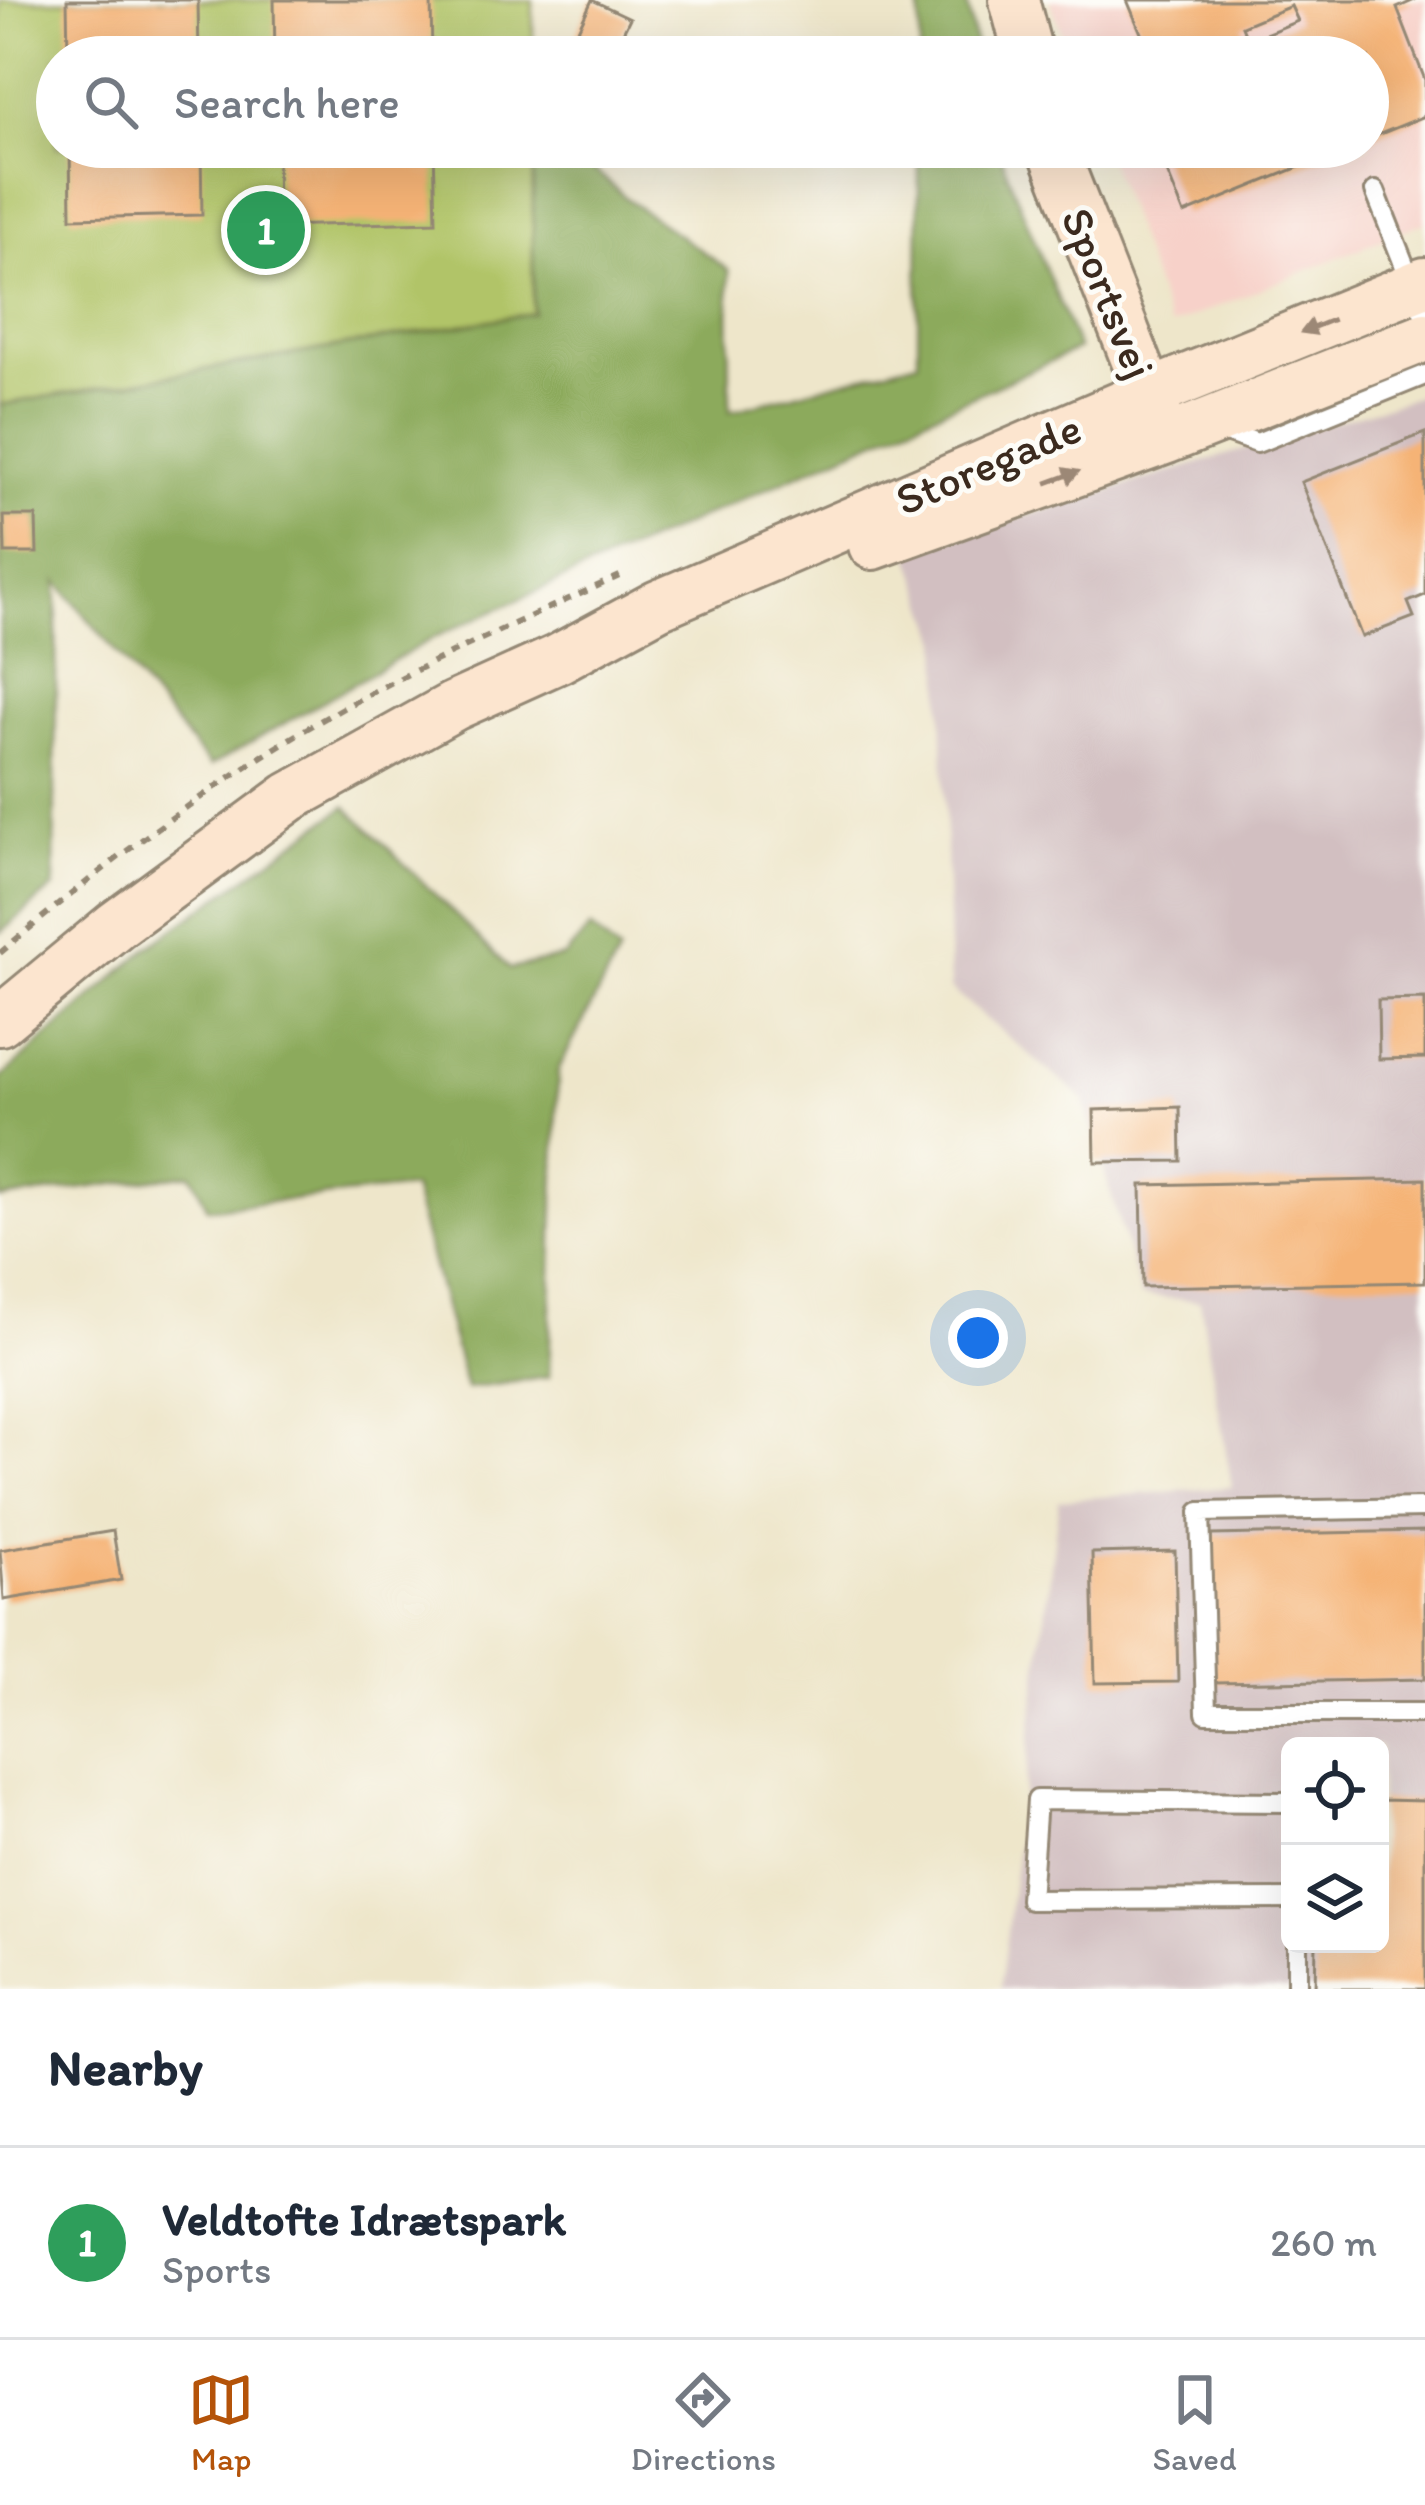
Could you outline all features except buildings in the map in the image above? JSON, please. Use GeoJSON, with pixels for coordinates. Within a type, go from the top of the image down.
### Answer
{"type":"FeatureCollection","features":[{"type":"Feature","properties":{"kind":"main road"},"geometry":{"type":"LineString","coordinates":[[1014,0],[1023,36]]}},
{"type":"Feature","properties":{"kind":"main road","name":"Sportsvej"},"geometry":{"type":"LineString","coordinates":[[1060,168],[1149,394],[1186,432]]}},
{"type":"Feature","properties":{"kind":"main road","name":"Storegade"},"geometry":{"type":"LineString","coordinates":[[0,1021],[116,925],[290,797],[454,706],[658,605],[1149,394],[1421,295]]}},
{"type":"Feature","properties":{"kind":"main road","name":"Storegade"},"geometry":{"type":"LineString","coordinates":[[558,658],[1186,432],[1425,337]]}},
{"type":"Feature","properties":{"kind":"lane"},"geometry":{"type":"LineString","coordinates":[[1375,191],[1421,295]]}},
{"type":"Feature","properties":{"kind":"lane"},"geometry":{"type":"LineString","coordinates":[[1186,432],[1257,443],[1425,376]]}},
{"type":"Feature","properties":{"kind":"lane"},"geometry":{"type":"LineString","coordinates":[[1425,1508],[1200,1512],[1206,1713],[1425,1713]]}},
{"type":"Feature","properties":{"kind":"lane"},"geometry":{"type":"LineString","coordinates":[[1281,1802],[1037,1800],[1030,1900],[1281,1899]]}},
{"type":"Feature","properties":{"kind":"lane"},"geometry":{"type":"LineString","coordinates":[[1297,1953],[1297,1989]]}},
{"type":"Feature","properties":{"kind":"shaded area"},"geometry":{"type":"Polygon","coordinates":[[[1050,0],[1425,0],[1425,222],[1170,326],[1112,168],[1389,168],[1389,36],[1063,36],[1050,0]]]}},
{"type":"Feature","properties":{"kind":"shaded area"},"geometry":{"type":"Polygon","coordinates":[[[1425,394],[1425,1989],[1000,1989],[1059,1500],[1232,1487],[1200,1301],[1141,1296],[1083,1099],[950,989],[940,641],[909,552],[1425,394]]]}},
{"type":"Feature","properties":{"kind":"green space"},"geometry":{"type":"Polygon","coordinates":[[[0,0],[533,0],[533,36],[36,36],[36,168],[533,168],[533,313],[0,405],[0,0]]]}},
{"type":"Feature","properties":{"kind":"green space"},"geometry":{"type":"Polygon","coordinates":[[[920,0],[966,0],[974,36],[920,36],[920,0]]]}},
{"type":"Feature","properties":{"kind":"green space"},"geometry":{"type":"Polygon","coordinates":[[[533,168],[592,168],[631,202],[729,270],[730,411],[918,361],[919,168],[1005,168],[1078,349],[435,637],[210,766],[57,581],[54,887],[0,933],[0,405],[533,313],[533,168]]]}},
{"type":"Feature","properties":{"kind":"green space"},"geometry":{"type":"Polygon","coordinates":[[[346,806],[510,969],[564,957],[590,928],[619,953],[558,1070],[549,1377],[466,1389],[412,1188],[208,1208],[191,1174],[0,1199],[0,1079],[150,946],[346,806]]]}},
{"type":"Feature","properties":{"kind":"place","name":"Veldtofte Idrætspark"},"geometry":{"type":"Point","coordinates":[266,230]}}]}
